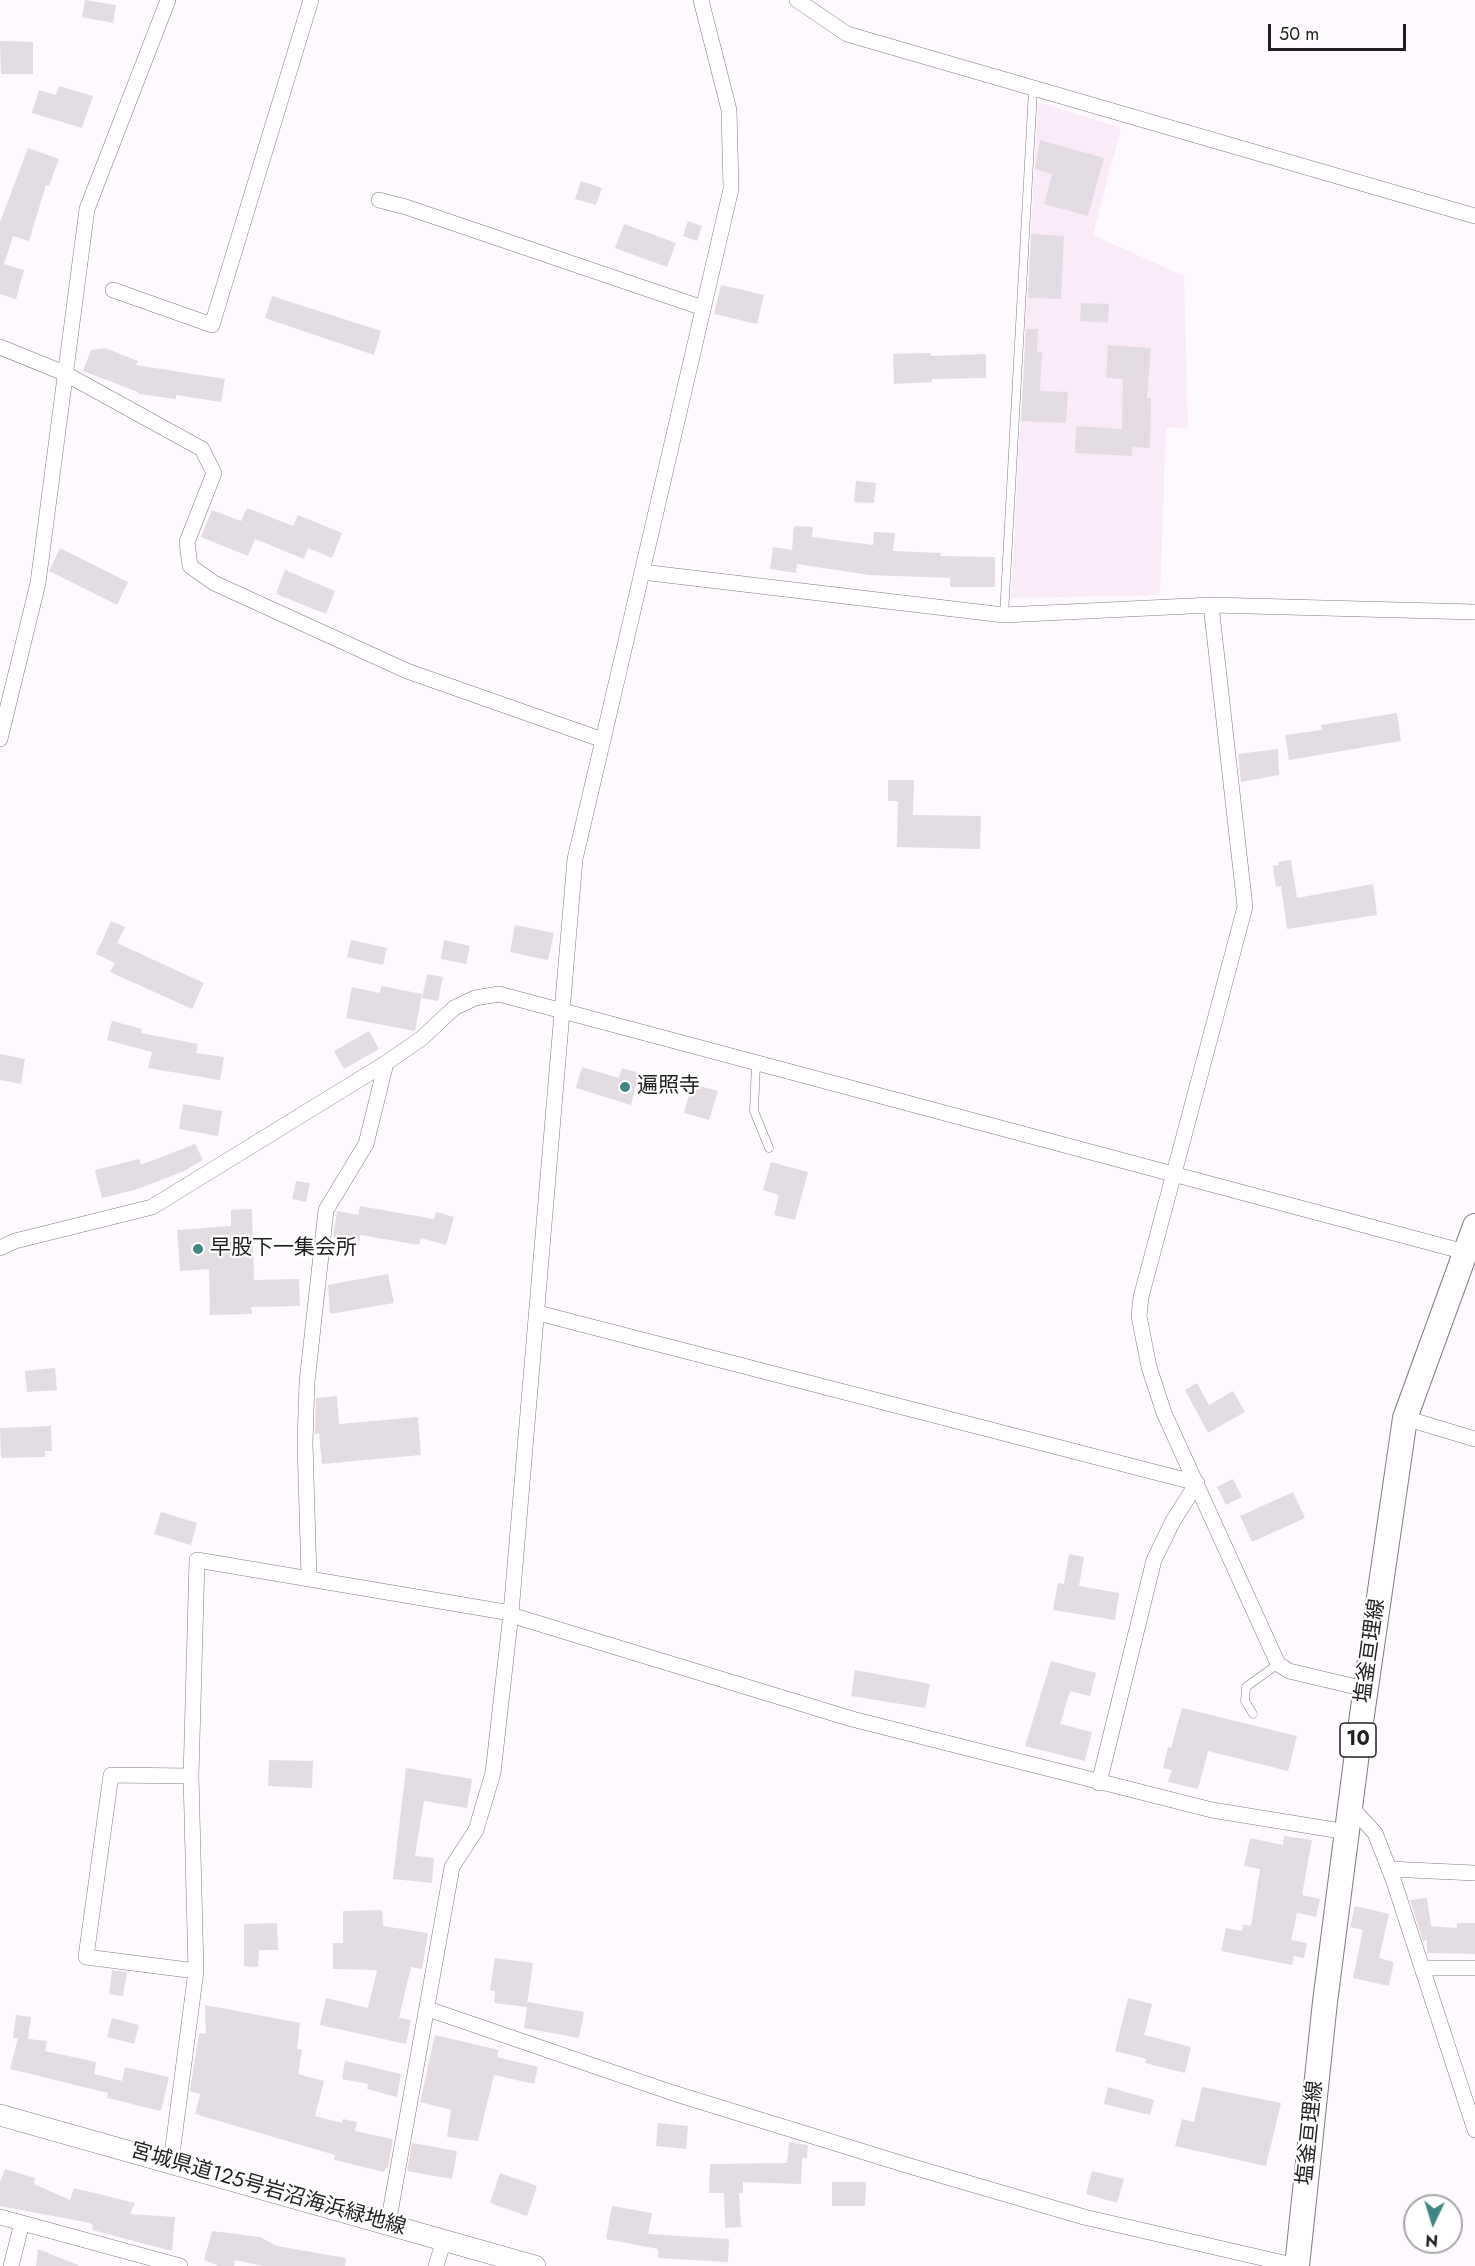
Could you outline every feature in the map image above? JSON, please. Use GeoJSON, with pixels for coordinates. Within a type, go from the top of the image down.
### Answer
{"type":"FeatureCollection","features":[{"type":"Feature","properties":{"kind":"main road","name":"塩釜亘理線"},"geometry":{"type":"LineString","coordinates":[[1297,2266],[1325,2002],[1365,1689],[1405,1418],[1475,1226]]}},
{"type":"Feature","properties":{"kind":"main road","name":"宮城県道125号岩沼海浜緑地線"},"geometry":{"type":"LineString","coordinates":[[0,2115],[535,2266]]}},
{"type":"Feature","properties":{"kind":"street"},"geometry":{"type":"LineString","coordinates":[[0,739],[38,583],[87,209],[168,0]]}},
{"type":"Feature","properties":{"kind":"street"},"geometry":{"type":"LineString","coordinates":[[113,290],[212,325],[310,0]]}},
{"type":"Feature","properties":{"kind":"street"},"geometry":{"type":"LineString","coordinates":[[388,2224],[452,1867],[476,1830],[493,1773],[511,1612],[538,1313],[575,859],[731,189],[729,110],[701,0]]}},
{"type":"Feature","properties":{"kind":"street"},"geometry":{"type":"LineString","coordinates":[[797,0],[847,34],[1033,90],[1475,216]]}},
{"type":"Feature","properties":{"kind":"street"},"geometry":{"type":"LineString","coordinates":[[379,200],[406,207],[703,308]]}},
{"type":"Feature","properties":{"kind":"street"},"geometry":{"type":"LineString","coordinates":[[0,347],[64,373],[202,449],[214,473],[187,542],[190,566],[214,583],[407,671],[603,740]]}},
{"type":"Feature","properties":{"kind":"street"},"geometry":{"type":"LineString","coordinates":[[642,572],[1004,615],[1211,605],[1475,612]]}},
{"type":"Feature","properties":{"kind":"street"},"geometry":{"type":"LineString","coordinates":[[1211,605],[1245,907],[1141,1297],[1139,1316],[1149,1367],[1164,1413],[1278,1664],[1289,1671],[1365,1689]]}},
{"type":"Feature","properties":{"kind":"street"},"geometry":{"type":"LineString","coordinates":[[0,1248],[15,1241],[152,1207],[386,1063],[422,1038],[454,1008],[475,998],[499,994],[1466,1252]]}},
{"type":"Feature","properties":{"kind":"street"},"geometry":{"type":"LineString","coordinates":[[309,1577],[306,1413],[326,1210],[366,1144],[386,1063]]}},
{"type":"Feature","properties":{"kind":"street"},"geometry":{"type":"LineString","coordinates":[[538,1313],[1197,1483]]}},
{"type":"Feature","properties":{"kind":"street"},"geometry":{"type":"LineString","coordinates":[[1405,1418],[1475,1438]]}},
{"type":"Feature","properties":{"kind":"street"},"geometry":{"type":"LineString","coordinates":[[1099,1782],[1154,1560],[1173,1521],[1197,1483]]}},
{"type":"Feature","properties":{"kind":"street"},"geometry":{"type":"LineString","coordinates":[[171,2163],[196,1971],[191,1776],[197,1560],[511,1612],[514,1616],[852,1719],[1212,1810],[1347,1832]]}},
{"type":"Feature","properties":{"kind":"street"},"geometry":{"type":"LineString","coordinates":[[191,1776],[111,1775],[86,1957],[196,1971]]}},
{"type":"Feature","properties":{"kind":"street"},"geometry":{"type":"LineString","coordinates":[[1351,1807],[1375,1833],[1389,1869],[1475,2130]]}},
{"type":"Feature","properties":{"kind":"street"},"geometry":{"type":"LineString","coordinates":[[1389,1869],[1475,1873]]}},
{"type":"Feature","properties":{"kind":"street"},"geometry":{"type":"LineString","coordinates":[[1422,1968],[1475,1968]]}},
{"type":"Feature","properties":{"kind":"street"},"geometry":{"type":"LineString","coordinates":[[428,2008],[673,2093],[925,2171],[1084,2217],[1297,2266]]}},
{"type":"Feature","properties":{"kind":"street"},"geometry":{"type":"LineString","coordinates":[[0,2217],[121,2259],[180,2266]]}},
{"type":"Feature","properties":{"kind":"street"},"geometry":{"type":"LineString","coordinates":[[10,2266],[22,2223]]}},
{"type":"Feature","properties":{"kind":"street"},"geometry":{"type":"LineString","coordinates":[[436,2266],[444,2240]]}},
{"type":"Feature","properties":{"kind":"lane"},"geometry":{"type":"LineString","coordinates":[[1004,615],[1033,90]]}},
{"type":"Feature","properties":{"kind":"lane"},"geometry":{"type":"LineString","coordinates":[[756,1064],[754,1111],[769,1148]]}},
{"type":"Feature","properties":{"kind":"lane"},"geometry":{"type":"LineString","coordinates":[[1253,1714],[1245,1701],[1246,1687],[1278,1664]]}},
{"type":"Feature","properties":{"kind":"shaded area"},"geometry":{"type":"Polygon","coordinates":[[[1038,102],[1121,128],[1093,235],[1184,276],[1188,428],[1166,427],[1160,595],[1011,598],[1038,102]]]}},
{"type":"Feature","properties":{"kind":"building"},"geometry":{"type":"Polygon","coordinates":[[[85,0],[116,5],[113,23],[82,17],[85,0]]]}},
{"type":"Feature","properties":{"kind":"building"},"geometry":{"type":"Polygon","coordinates":[[[0,41],[33,42],[33,74],[1,74],[0,41]]]}},
{"type":"Feature","properties":{"kind":"building"},"geometry":{"type":"Polygon","coordinates":[[[59,86],[93,96],[82,128],[32,113],[39,90],[56,95],[59,86]]]}},
{"type":"Feature","properties":{"kind":"building"},"geometry":{"type":"Polygon","coordinates":[[[1040,140],[1104,158],[1088,216],[1044,204],[1052,174],[1035,169],[1040,140]]]}},
{"type":"Feature","properties":{"kind":"building"},"geometry":{"type":"Polygon","coordinates":[[[28,148],[59,159],[49,186],[46,185],[29,241],[13,236],[4,264],[24,270],[16,299],[0,294],[0,222],[28,148]]]}},
{"type":"Feature","properties":{"kind":"building"},"geometry":{"type":"Polygon","coordinates":[[[581,181],[602,188],[596,205],[575,199],[581,181]]]}},
{"type":"Feature","properties":{"kind":"building"},"geometry":{"type":"Polygon","coordinates":[[[688,221],[702,226],[697,241],[683,236],[688,221]]]}},
{"type":"Feature","properties":{"kind":"building"},"geometry":{"type":"Polygon","coordinates":[[[624,224],[676,243],[667,267],[615,248],[624,224]]]}},
{"type":"Feature","properties":{"kind":"building"},"geometry":{"type":"Polygon","coordinates":[[[1031,234],[1064,236],[1061,299],[1028,298],[1031,234]]]}},
{"type":"Feature","properties":{"kind":"building"},"geometry":{"type":"Polygon","coordinates":[[[721,285],[764,295],[757,324],[714,314],[721,285]]]}},
{"type":"Feature","properties":{"kind":"building"},"geometry":{"type":"Polygon","coordinates":[[[272,296],[381,331],[374,355],[265,318],[272,296]]]}},
{"type":"Feature","properties":{"kind":"building"},"geometry":{"type":"Polygon","coordinates":[[[1081,303],[1109,304],[1108,323],[1080,321],[1081,303]]]}},
{"type":"Feature","properties":{"kind":"building"},"geometry":{"type":"Polygon","coordinates":[[[1026,329],[1038,329],[1037,352],[1042,352],[1040,391],[1068,392],[1066,423],[1021,421],[1026,329]]]}},
{"type":"Feature","properties":{"kind":"building"},"geometry":{"type":"Polygon","coordinates":[[[1108,345],[1151,348],[1147,398],[1151,398],[1150,448],[1132,447],[1132,456],[1075,453],[1076,426],[1122,429],[1123,379],[1106,378],[1108,345]]]}},
{"type":"Feature","properties":{"kind":"building"},"geometry":{"type":"Polygon","coordinates":[[[105,348],[138,361],[136,365],[225,379],[221,402],[176,395],[176,399],[138,394],[138,392],[83,371],[91,350],[105,348]]]}},
{"type":"Feature","properties":{"kind":"building"},"geometry":{"type":"Polygon","coordinates":[[[931,353],[931,356],[986,354],[986,378],[932,379],[932,382],[894,384],[893,354],[931,353]]]}},
{"type":"Feature","properties":{"kind":"building"},"geometry":{"type":"Polygon","coordinates":[[[856,481],[876,483],[874,503],[854,502],[856,481]]]}},
{"type":"Feature","properties":{"kind":"building"},"geometry":{"type":"Polygon","coordinates":[[[247,508],[293,526],[298,515],[342,533],[332,558],[308,548],[304,559],[255,539],[248,556],[201,537],[212,510],[241,521],[247,508]]]}},
{"type":"Feature","properties":{"kind":"building"},"geometry":{"type":"Polygon","coordinates":[[[794,526],[813,527],[812,537],[873,545],[874,532],[895,533],[893,551],[941,553],[940,556],[995,557],[995,587],[950,587],[950,578],[869,575],[797,564],[796,573],[770,569],[773,547],[792,550],[794,526]]]}},
{"type":"Feature","properties":{"kind":"building"},"geometry":{"type":"Polygon","coordinates":[[[60,548],[128,582],[117,605],[49,571],[60,548]]]}},
{"type":"Feature","properties":{"kind":"building"},"geometry":{"type":"Polygon","coordinates":[[[285,570],[335,591],[326,614],[276,594],[285,570]]]}},
{"type":"Feature","properties":{"kind":"building"},"geometry":{"type":"Polygon","coordinates":[[[1397,713],[1401,741],[1289,760],[1285,735],[1322,730],[1321,725],[1397,713]]]}},
{"type":"Feature","properties":{"kind":"building"},"geometry":{"type":"Polygon","coordinates":[[[1278,749],[1279,775],[1241,782],[1238,754],[1278,749]]]}},
{"type":"Feature","properties":{"kind":"building"},"geometry":{"type":"Polygon","coordinates":[[[888,780],[914,780],[913,815],[981,816],[980,849],[897,847],[898,801],[888,801],[888,780]]]}},
{"type":"Feature","properties":{"kind":"building"},"geometry":{"type":"Polygon","coordinates":[[[1291,860],[1297,898],[1373,884],[1377,915],[1287,929],[1281,886],[1276,887],[1273,866],[1279,865],[1278,862],[1291,860]]]}},
{"type":"Feature","properties":{"kind":"building"},"geometry":{"type":"Polygon","coordinates":[[[111,921],[125,927],[117,943],[204,983],[192,1009],[110,972],[115,963],[96,954],[111,921]]]}},
{"type":"Feature","properties":{"kind":"building"},"geometry":{"type":"Polygon","coordinates":[[[515,925],[554,933],[548,960],[510,952],[515,925]]]}},
{"type":"Feature","properties":{"kind":"building"},"geometry":{"type":"Polygon","coordinates":[[[351,940],[387,948],[383,965],[347,957],[351,940]]]}},
{"type":"Feature","properties":{"kind":"building"},"geometry":{"type":"Polygon","coordinates":[[[444,940],[470,946],[466,964],[441,959],[444,940]]]}},
{"type":"Feature","properties":{"kind":"building"},"geometry":{"type":"Polygon","coordinates":[[[427,974],[443,977],[438,1001],[422,998],[427,974]]]}},
{"type":"Feature","properties":{"kind":"building"},"geometry":{"type":"Polygon","coordinates":[[[381,986],[422,994],[415,1031],[346,1018],[352,987],[380,993],[381,986]]]}},
{"type":"Feature","properties":{"kind":"building"},"geometry":{"type":"Polygon","coordinates":[[[112,1021],[142,1029],[141,1033],[198,1044],[196,1053],[224,1057],[220,1080],[148,1068],[152,1052],[107,1040],[112,1021]]]}},
{"type":"Feature","properties":{"kind":"building"},"geometry":{"type":"Polygon","coordinates":[[[369,1031],[379,1049],[344,1069],[334,1051],[369,1031]]]}},
{"type":"Feature","properties":{"kind":"building"},"geometry":{"type":"Polygon","coordinates":[[[0,1054],[25,1059],[21,1084],[0,1080],[0,1054]]]}},
{"type":"Feature","properties":{"kind":"building"},"geometry":{"type":"Polygon","coordinates":[[[582,1067],[619,1078],[622,1068],[639,1073],[631,1105],[576,1088],[582,1067]]]}},
{"type":"Feature","properties":{"kind":"building"},"geometry":{"type":"Polygon","coordinates":[[[692,1084],[718,1091],[709,1120],[684,1113],[692,1084]]]}},
{"type":"Feature","properties":{"kind":"building"},"geometry":{"type":"Polygon","coordinates":[[[183,1104],[222,1111],[218,1136],[179,1129],[183,1104]]]}},
{"type":"Feature","properties":{"kind":"building"},"geometry":{"type":"Polygon","coordinates":[[[195,1144],[203,1160],[184,1171],[138,1189],[102,1198],[95,1170],[139,1159],[141,1165],[195,1144]]]}},
{"type":"Feature","properties":{"kind":"building"},"geometry":{"type":"Polygon","coordinates":[[[771,1162],[808,1172],[795,1220],[774,1215],[779,1195],[763,1190],[771,1162]]]}},
{"type":"Feature","properties":{"kind":"building"},"geometry":{"type":"Polygon","coordinates":[[[296,1181],[310,1183],[306,1202],[292,1199],[296,1181]]]}},
{"type":"Feature","properties":{"kind":"building"},"geometry":{"type":"Polygon","coordinates":[[[360,1206],[434,1219],[436,1212],[454,1217],[446,1245],[421,1238],[419,1245],[360,1235],[360,1241],[333,1237],[337,1211],[358,1215],[360,1206]]]}},
{"type":"Feature","properties":{"kind":"building"},"geometry":{"type":"Polygon","coordinates":[[[252,1209],[254,1280],[299,1279],[300,1306],[251,1307],[252,1314],[210,1315],[209,1269],[180,1271],[177,1230],[231,1226],[231,1210],[252,1209]]]}},
{"type":"Feature","properties":{"kind":"building"},"geometry":{"type":"Polygon","coordinates":[[[388,1274],[394,1303],[330,1314],[328,1285],[388,1274]]]}},
{"type":"Feature","properties":{"kind":"building"},"geometry":{"type":"Polygon","coordinates":[[[55,1368],[57,1390],[27,1392],[25,1371],[55,1368]]]}},
{"type":"Feature","properties":{"kind":"building"},"geometry":{"type":"Polygon","coordinates":[[[1197,1383],[1209,1405],[1233,1391],[1245,1412],[1208,1433],[1185,1390],[1197,1383]]]}},
{"type":"Feature","properties":{"kind":"building"},"geometry":{"type":"Polygon","coordinates":[[[337,1396],[339,1424],[418,1417],[421,1455],[322,1464],[319,1433],[315,1434],[316,1398],[337,1396]]]}},
{"type":"Feature","properties":{"kind":"building"},"geometry":{"type":"Polygon","coordinates":[[[51,1426],[52,1451],[45,1451],[45,1457],[1,1458],[0,1428],[51,1426]]]}},
{"type":"Feature","properties":{"kind":"building"},"geometry":{"type":"Polygon","coordinates":[[[1233,1479],[1242,1497],[1226,1505],[1217,1487],[1233,1479]]]}},
{"type":"Feature","properties":{"kind":"building"},"geometry":{"type":"Polygon","coordinates":[[[1293,1492],[1305,1518],[1252,1542],[1240,1516],[1293,1492]]]}},
{"type":"Feature","properties":{"kind":"building"},"geometry":{"type":"Polygon","coordinates":[[[161,1512],[197,1523],[191,1545],[154,1534],[161,1512]]]}},
{"type":"Feature","properties":{"kind":"building"},"geometry":{"type":"Polygon","coordinates":[[[1069,1554],[1084,1557],[1079,1586],[1119,1593],[1115,1620],[1053,1610],[1058,1583],[1064,1584],[1069,1554]]]}},
{"type":"Feature","properties":{"kind":"building"},"geometry":{"type":"Polygon","coordinates":[[[1051,1661],[1096,1673],[1090,1696],[1070,1691],[1060,1724],[1092,1732],[1085,1761],[1025,1746],[1051,1661]]]}},
{"type":"Feature","properties":{"kind":"building"},"geometry":{"type":"Polygon","coordinates":[[[855,1670],[930,1684],[925,1708],[851,1696],[855,1670]]]}},
{"type":"Feature","properties":{"kind":"building"},"geometry":{"type":"Polygon","coordinates":[[[1182,1708],[1297,1736],[1288,1771],[1208,1751],[1198,1789],[1168,1782],[1172,1770],[1163,1768],[1182,1708]]]}},
{"type":"Feature","properties":{"kind":"building"},"geometry":{"type":"Polygon","coordinates":[[[269,1760],[313,1761],[312,1788],[268,1786],[269,1760]]]}},
{"type":"Feature","properties":{"kind":"building"},"geometry":{"type":"Polygon","coordinates":[[[406,1768],[472,1779],[467,1808],[424,1801],[415,1856],[434,1858],[432,1883],[393,1879],[406,1768]]]}},
{"type":"Feature","properties":{"kind":"building"},"geometry":{"type":"Polygon","coordinates":[[[1284,1836],[1312,1840],[1302,1895],[1320,1899],[1316,1917],[1297,1913],[1291,1940],[1307,1943],[1304,1958],[1294,1956],[1292,1965],[1221,1951],[1226,1928],[1242,1931],[1243,1924],[1251,1926],[1260,1869],[1244,1866],[1250,1838],[1283,1845],[1284,1836]]]}},
{"type":"Feature","properties":{"kind":"building"},"geometry":{"type":"Polygon","coordinates":[[[1427,1898],[1431,1926],[1457,1928],[1457,1923],[1475,1923],[1475,1954],[1427,1953],[1427,1940],[1423,1941],[1410,1900],[1427,1898]]]}},
{"type":"Feature","properties":{"kind":"building"},"geometry":{"type":"Polygon","coordinates":[[[1355,1906],[1389,1914],[1379,1958],[1394,1962],[1389,1986],[1353,1978],[1363,1930],[1350,1927],[1355,1906]]]}},
{"type":"Feature","properties":{"kind":"building"},"geometry":{"type":"Polygon","coordinates":[[[382,1910],[383,1926],[428,1933],[422,1969],[411,1967],[399,2018],[411,2020],[406,2044],[320,2025],[326,1998],[368,2008],[377,1970],[333,1969],[333,1943],[343,1943],[343,1911],[382,1910]]]}},
{"type":"Feature","properties":{"kind":"building"},"geometry":{"type":"Polygon","coordinates":[[[277,1923],[278,1950],[259,1950],[258,1967],[244,1966],[244,1924],[277,1923]]]}},
{"type":"Feature","properties":{"kind":"building"},"geometry":{"type":"Polygon","coordinates":[[[495,1958],[533,1963],[527,2006],[528,2002],[584,2012],[579,2038],[524,2028],[527,2007],[494,2003],[495,1991],[490,1990],[495,1958]]]}},
{"type":"Feature","properties":{"kind":"building"},"geometry":{"type":"Polygon","coordinates":[[[112,1970],[127,1972],[123,1996],[109,1994],[112,1970]]]}},
{"type":"Feature","properties":{"kind":"building"},"geometry":{"type":"Polygon","coordinates":[[[1128,1998],[1152,2004],[1144,2035],[1191,2047],[1185,2073],[1145,2063],[1146,2059],[1115,2051],[1128,1998]]]}},
{"type":"Feature","properties":{"kind":"building"},"geometry":{"type":"Polygon","coordinates":[[[205,2005],[300,2023],[297,2049],[302,2050],[298,2074],[324,2081],[315,2116],[342,2123],[343,2119],[357,2122],[355,2131],[393,2139],[388,2168],[384,2172],[334,2160],[335,2155],[195,2114],[200,2094],[190,2091],[199,2033],[206,2034],[205,2005]]]}},
{"type":"Feature","properties":{"kind":"building"},"geometry":{"type":"Polygon","coordinates":[[[16,2015],[31,2017],[28,2039],[47,2041],[45,2051],[96,2062],[94,2074],[122,2081],[125,2067],[169,2077],[161,2111],[107,2098],[108,2093],[10,2069],[18,2038],[13,2038],[16,2015]]]}},
{"type":"Feature","properties":{"kind":"building"},"geometry":{"type":"Polygon","coordinates":[[[112,2018],[139,2025],[134,2044],[107,2037],[112,2018]]]}},
{"type":"Feature","properties":{"kind":"building"},"geometry":{"type":"Polygon","coordinates":[[[435,2035],[499,2050],[497,2057],[538,2067],[534,2084],[494,2075],[478,2141],[447,2137],[451,2110],[420,2102],[435,2035]]]}},
{"type":"Feature","properties":{"kind":"building"},"geometry":{"type":"Polygon","coordinates":[[[345,2061],[401,2074],[397,2097],[367,2089],[368,2084],[342,2079],[345,2061]]]}},
{"type":"Feature","properties":{"kind":"building"},"geometry":{"type":"Polygon","coordinates":[[[1108,2087],[1154,2100],[1150,2115],[1104,2104],[1108,2087]]]}},
{"type":"Feature","properties":{"kind":"building"},"geometry":{"type":"Polygon","coordinates":[[[1202,2087],[1281,2103],[1266,2166],[1175,2146],[1182,2119],[1194,2122],[1202,2087]]]}},
{"type":"Feature","properties":{"kind":"building"},"geometry":{"type":"Polygon","coordinates":[[[658,2123],[688,2126],[686,2149],[656,2146],[658,2123]]]}},
{"type":"Feature","properties":{"kind":"building"},"geometry":{"type":"Polygon","coordinates":[[[789,2142],[808,2145],[807,2158],[802,2158],[801,2184],[743,2182],[743,2193],[739,2193],[741,2227],[725,2228],[724,2193],[709,2193],[710,2164],[787,2163],[789,2142]]]}},
{"type":"Feature","properties":{"kind":"building"},"geometry":{"type":"Polygon","coordinates":[[[412,2143],[457,2151],[452,2179],[407,2171],[412,2143]]]}},
{"type":"Feature","properties":{"kind":"building"},"geometry":{"type":"Polygon","coordinates":[[[5,2169],[35,2178],[34,2184],[70,2200],[74,2188],[135,2203],[130,2214],[175,2217],[172,2251],[92,2230],[93,2225],[90,2223],[0,2206],[0,2182],[5,2169]]]}},
{"type":"Feature","properties":{"kind":"building"},"geometry":{"type":"Polygon","coordinates":[[[1092,2171],[1124,2179],[1117,2203],[1086,2194],[1092,2171]]]}},
{"type":"Feature","properties":{"kind":"building"},"geometry":{"type":"Polygon","coordinates":[[[500,2173],[537,2186],[527,2216],[490,2203],[500,2173]]]}},
{"type":"Feature","properties":{"kind":"building"},"geometry":{"type":"Polygon","coordinates":[[[832,2182],[866,2182],[865,2206],[832,2206],[832,2182]]]}},
{"type":"Feature","properties":{"kind":"building"},"geometry":{"type":"Polygon","coordinates":[[[612,2206],[652,2213],[648,2234],[729,2239],[728,2262],[658,2258],[658,2249],[606,2239],[612,2206]]]}},
{"type":"Feature","properties":{"kind":"building"},"geometry":{"type":"Polygon","coordinates":[[[212,2231],[260,2237],[277,2246],[346,2258],[345,2266],[263,2266],[235,2260],[234,2266],[219,2266],[204,2260],[212,2231]]]}},
{"type":"Feature","properties":{"kind":"building"},"geometry":{"type":"Polygon","coordinates":[[[38,2249],[78,2265],[78,2266],[36,2266],[38,2249]]]}},
{"type":"Feature","properties":{"kind":"place","name":"遍照寺"},"geometry":{"type":"Point","coordinates":[625,1087]}},
{"type":"Feature","properties":{"kind":"place","name":"早股下一集会所"},"geometry":{"type":"Point","coordinates":[198,1249]}}]}
